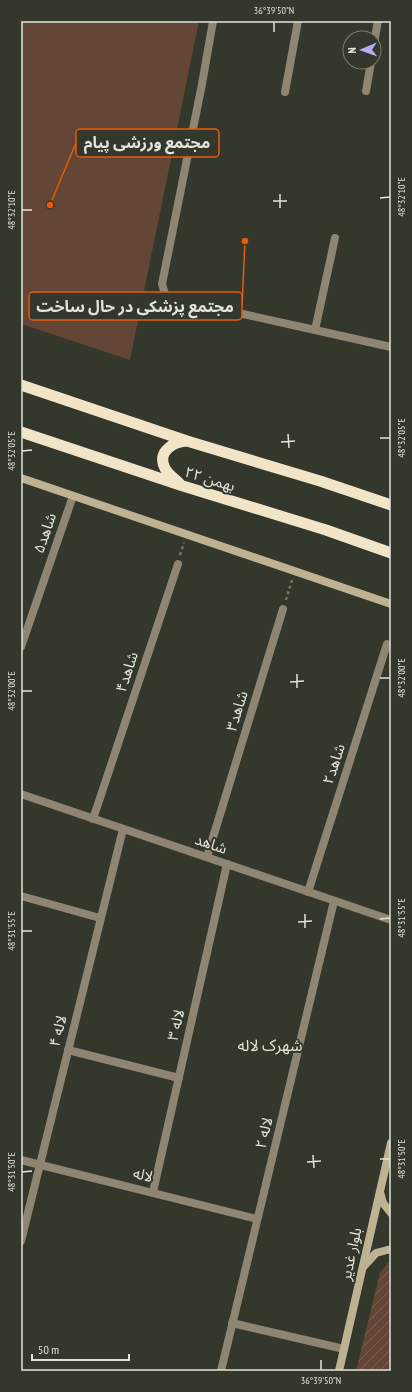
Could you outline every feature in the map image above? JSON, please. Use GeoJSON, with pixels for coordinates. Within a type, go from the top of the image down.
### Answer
{"type":"FeatureCollection","features":[{"type":"Feature","properties":{"kind":"highway","name":"۲۲ بهمن"},"geometry":{"type":"LineString","coordinates":[[21,385],[187,441],[320,481],[391,505]]}},
{"type":"Feature","properties":{"kind":"highway","name":"۲۲ بهمن"},"geometry":{"type":"LineString","coordinates":[[21,432],[183,486],[326,530],[391,554]]}},
{"type":"Feature","properties":{"kind":"highway"},"geometry":{"type":"LineString","coordinates":[[183,486],[170,475],[163,466],[163,454],[169,447],[177,442],[187,441]]}},
{"type":"Feature","properties":{"kind":"main road"},"geometry":{"type":"LineString","coordinates":[[21,478],[391,604]]}},
{"type":"Feature","properties":{"kind":"main road","name":"بلوار غدیر"},"geometry":{"type":"LineString","coordinates":[[339,1371],[391,1143]]}},
{"type":"Feature","properties":{"kind":"main road"},"geometry":{"type":"LineString","coordinates":[[380,1192],[383,1204],[391,1213]]}},
{"type":"Feature","properties":{"kind":"main road"},"geometry":{"type":"LineString","coordinates":[[361,1271],[367,1261],[376,1253],[391,1249]]}},
{"type":"Feature","properties":{"kind":"street"},"geometry":{"type":"LineString","coordinates":[[213,21],[162,284],[166,297],[391,347]]}},
{"type":"Feature","properties":{"kind":"street"},"geometry":{"type":"LineString","coordinates":[[285,92],[298,21]]}},
{"type":"Feature","properties":{"kind":"street"},"geometry":{"type":"LineString","coordinates":[[366,91],[370,70]]}},
{"type":"Feature","properties":{"kind":"street"},"geometry":{"type":"LineString","coordinates":[[315,330],[335,238]]}},
{"type":"Feature","properties":{"kind":"street","name":"شاهد۵"},"geometry":{"type":"LineString","coordinates":[[21,647],[73,496]]}},
{"type":"Feature","properties":{"kind":"street","name":"شاهد۴"},"geometry":{"type":"LineString","coordinates":[[93,819],[178,564]]}},
{"type":"Feature","properties":{"kind":"street","name":"شاهد۳"},"geometry":{"type":"LineString","coordinates":[[207,857],[283,608]]}},
{"type":"Feature","properties":{"kind":"street","name":"شاهد۲"},"geometry":{"type":"LineString","coordinates":[[308,892],[387,644]]}},
{"type":"Feature","properties":{"kind":"street","name":"شاهد"},"geometry":{"type":"LineString","coordinates":[[21,794],[391,920]]}},
{"type":"Feature","properties":{"kind":"street","name":"لاله ۴"},"geometry":{"type":"LineString","coordinates":[[21,1241],[123,829]]}},
{"type":"Feature","properties":{"kind":"street","name":"لاله ۳"},"geometry":{"type":"LineString","coordinates":[[153,1192],[227,864]]}},
{"type":"Feature","properties":{"kind":"street"},"geometry":{"type":"LineString","coordinates":[[21,896],[100,918]]}},
{"type":"Feature","properties":{"kind":"street","name":"لاله ۲"},"geometry":{"type":"LineString","coordinates":[[221,1371],[334,901]]}},
{"type":"Feature","properties":{"kind":"street"},"geometry":{"type":"LineString","coordinates":[[68,1050],[179,1078]]}},
{"type":"Feature","properties":{"kind":"street","name":"لاله"},"geometry":{"type":"LineString","coordinates":[[21,1160],[257,1219]]}},
{"type":"Feature","properties":{"kind":"street"},"geometry":{"type":"LineString","coordinates":[[232,1323],[344,1349]]}},
{"type":"Feature","properties":{"kind":"path"},"geometry":{"type":"LineString","coordinates":[[178,564],[187,535]]}},
{"type":"Feature","properties":{"kind":"path"},"geometry":{"type":"LineString","coordinates":[[283,608],[294,572]]}},
{"type":"Feature","properties":{"kind":"shaded area"},"geometry":{"type":"Polygon","coordinates":[[[21,21],[199,21],[130,360],[21,324],[21,21]]]}},
{"type":"Feature","properties":{"kind":"shaded area"},"geometry":{"type":"Polygon","coordinates":[[[388,1263],[391,1263],[391,1371],[356,1371],[380,1273],[388,1263]]]}},
{"type":"Feature","properties":{"kind":"place","name":"مجتمع ورزشی پیام"},"geometry":{"type":"Point","coordinates":[50,205]}},
{"type":"Feature","properties":{"kind":"place","name":"مجتمع پزشکی در حال ساخت"},"geometry":{"type":"Point","coordinates":[245,241]}},
{"type":"Feature","properties":{"kind":"district","name":"شهرک لاله"},"geometry":{"type":"Point","coordinates":[270,1045]}}]}
